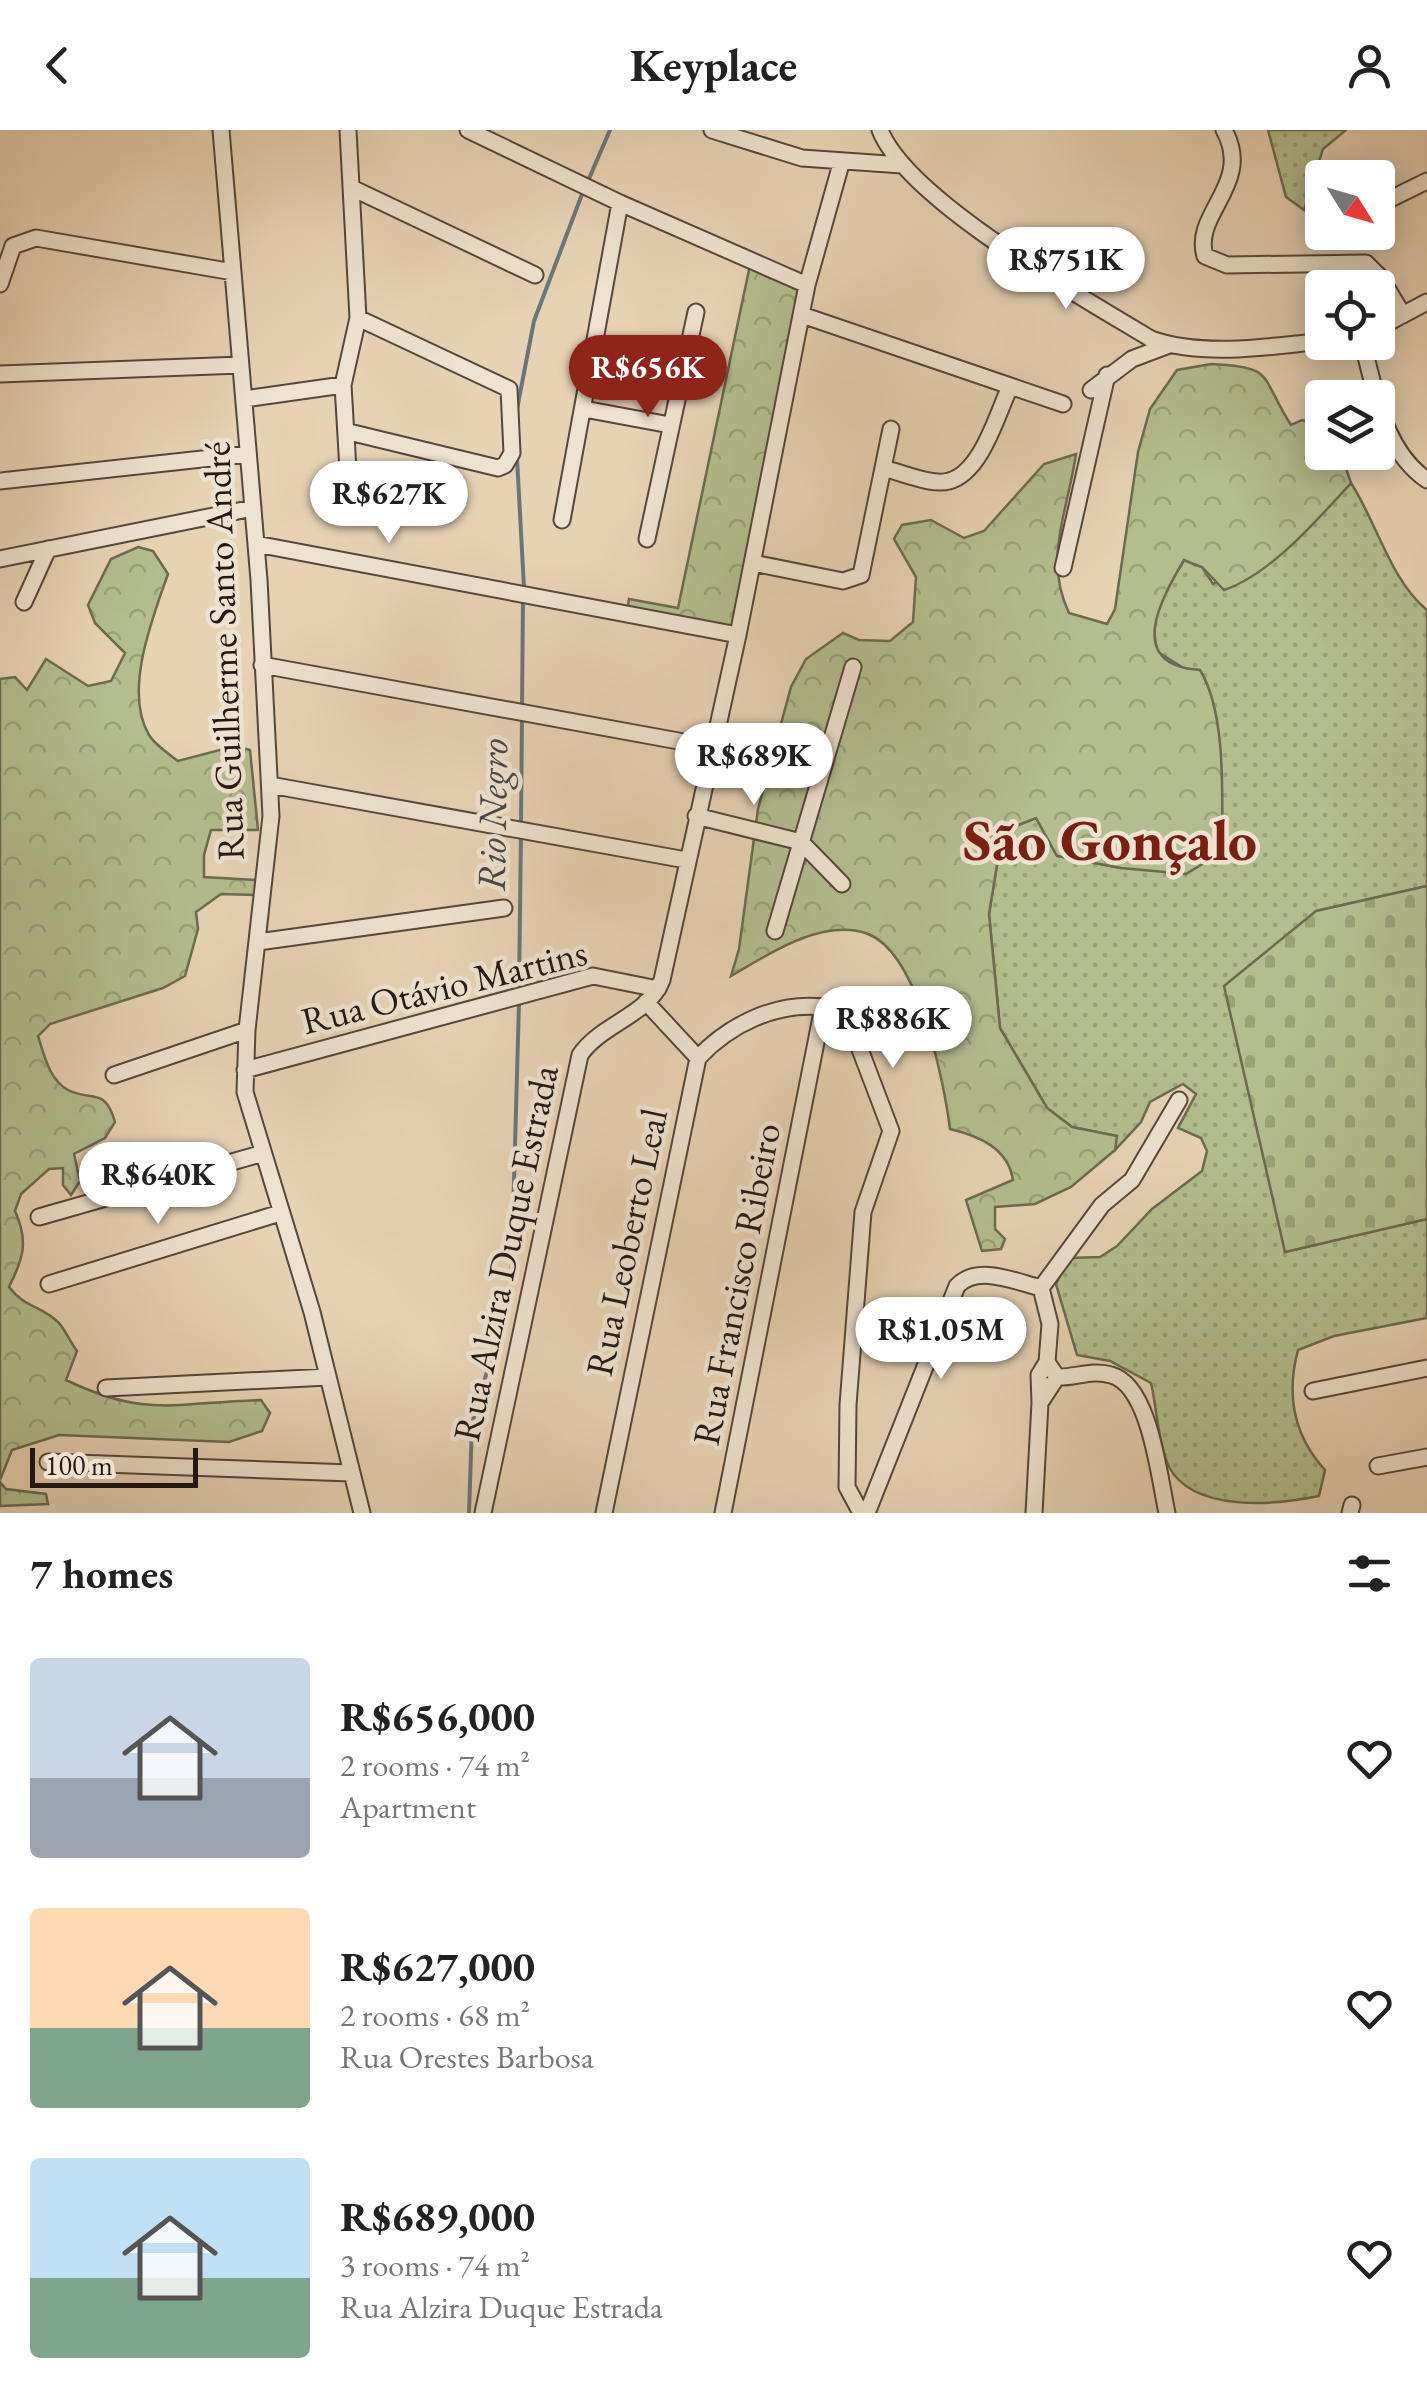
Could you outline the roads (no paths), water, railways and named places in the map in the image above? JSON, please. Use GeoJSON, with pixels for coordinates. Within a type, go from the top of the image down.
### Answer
{"type":"FeatureCollection","features":[{"type":"Feature","properties":{"kind":"street","name":"Rua Guilherme Santo André"},"geometry":{"type":"LineString","coordinates":[[220,130],[256,544],[270,786],[247,1030],[248,1111],[328,1377],[362,1513]]}},
{"type":"Feature","properties":{"kind":"street"},"geometry":{"type":"LineString","coordinates":[[348,130],[358,318],[343,385],[349,432],[348,470]]}},
{"type":"Feature","properties":{"kind":"street"},"geometry":{"type":"LineString","coordinates":[[468,130],[620,204],[807,285]]}},
{"type":"Feature","properties":{"kind":"street"},"geometry":{"type":"LineString","coordinates":[[880,130],[902,165],[1014,252],[1152,339],[1169,345],[1305,342]]}},
{"type":"Feature","properties":{"kind":"street"},"geometry":{"type":"LineString","coordinates":[[1224,130],[1234,161],[1231,178],[1205,235],[1205,256],[1227,266],[1366,262],[1382,278],[1403,315]]}},
{"type":"Feature","properties":{"kind":"street"},"geometry":{"type":"LineString","coordinates":[[716,131],[802,158],[841,164],[902,165]]}},
{"type":"Feature","properties":{"kind":"street"},"geometry":{"type":"LineString","coordinates":[[658,989],[738,635],[807,285],[841,164]]}},
{"type":"Feature","properties":{"kind":"street"},"geometry":{"type":"LineString","coordinates":[[1395,197],[1427,181]]}},
{"type":"Feature","properties":{"kind":"street"},"geometry":{"type":"LineString","coordinates":[[352,188],[535,275]]}},
{"type":"Feature","properties":{"kind":"street"},"geometry":{"type":"LineString","coordinates":[[562,520],[620,204]]}},
{"type":"Feature","properties":{"kind":"street"},"geometry":{"type":"LineString","coordinates":[[0,284],[13,246],[36,238],[233,272]]}},
{"type":"Feature","properties":{"kind":"street"},"geometry":{"type":"LineString","coordinates":[[1395,319],[1427,302]]}},
{"type":"Feature","properties":{"kind":"street"},"geometry":{"type":"LineString","coordinates":[[647,538],[696,312]]}},
{"type":"Feature","properties":{"kind":"street"},"geometry":{"type":"LineString","coordinates":[[802,315],[1009,389],[1064,404]]}},
{"type":"Feature","properties":{"kind":"street"},"geometry":{"type":"LineString","coordinates":[[349,432],[498,468],[505,465],[512,453],[510,389],[358,318]]}},
{"type":"Feature","properties":{"kind":"street"},"geometry":{"type":"LineString","coordinates":[[1091,390],[1108,375],[1169,345]]}},
{"type":"Feature","properties":{"kind":"street"},"geometry":{"type":"LineString","coordinates":[[1368,360],[1394,444],[1406,466],[1427,480]]}},
{"type":"Feature","properties":{"kind":"street"},"geometry":{"type":"LineString","coordinates":[[0,374],[241,365]]}},
{"type":"Feature","properties":{"kind":"street"},"geometry":{"type":"LineString","coordinates":[[1063,568],[1108,375]]}},
{"type":"Feature","properties":{"kind":"street"},"geometry":{"type":"LineString","coordinates":[[244,399],[343,385]]}},
{"type":"Feature","properties":{"kind":"street"},"geometry":{"type":"LineString","coordinates":[[886,469],[943,482],[955,478],[978,454],[1009,389]]}},
{"type":"Feature","properties":{"kind":"street"},"geometry":{"type":"LineString","coordinates":[[584,409],[670,425]]}},
{"type":"Feature","properties":{"kind":"street"},"geometry":{"type":"LineString","coordinates":[[753,563],[855,580],[864,568],[891,429]]}},
{"type":"Feature","properties":{"kind":"street"},"geometry":{"type":"LineString","coordinates":[[0,481],[248,454]]}},
{"type":"Feature","properties":{"kind":"street"},"geometry":{"type":"LineString","coordinates":[[0,559],[253,508]]}},
{"type":"Feature","properties":{"kind":"street"},"geometry":{"type":"LineString","coordinates":[[256,544],[738,635]]}},
{"type":"Feature","properties":{"kind":"street"},"geometry":{"type":"LineString","coordinates":[[24,602],[48,549]]}},
{"type":"Feature","properties":{"kind":"street"},"geometry":{"type":"LineString","coordinates":[[262,665],[711,748]]}},
{"type":"Feature","properties":{"kind":"street"},"geometry":{"type":"LineString","coordinates":[[775,932],[853,667]]}},
{"type":"Feature","properties":{"kind":"street"},"geometry":{"type":"LineString","coordinates":[[270,786],[526,828],[686,860]]}},
{"type":"Feature","properties":{"kind":"street"},"geometry":{"type":"LineString","coordinates":[[696,816],[800,842],[842,884]]}},
{"type":"Feature","properties":{"kind":"street"},"geometry":{"type":"LineString","coordinates":[[258,942],[504,908]]}},
{"type":"Feature","properties":{"kind":"street","name":"Rua Otávio Martins"},"geometry":{"type":"LineString","coordinates":[[245,1070],[592,976],[658,989]]}},
{"type":"Feature","properties":{"kind":"street","name":"Rua Alzira Duque Estrada"},"geometry":{"type":"LineString","coordinates":[[483,1513],[580,1054],[604,1029],[646,1002],[658,989]]}},
{"type":"Feature","properties":{"kind":"street"},"geometry":{"type":"LineString","coordinates":[[646,1002],[698,1058],[727,1032],[772,1011],[823,1007],[848,1027],[888,1118],[891,1132],[863,1212],[848,1405],[847,1487],[864,1513]]}},
{"type":"Feature","properties":{"kind":"street","name":"Rua Francisco Ribeiro"},"geometry":{"type":"LineString","coordinates":[[723,1513],[823,1007]]}},
{"type":"Feature","properties":{"kind":"street"},"geometry":{"type":"LineString","coordinates":[[114,1075],[247,1030]]}},
{"type":"Feature","properties":{"kind":"street","name":"Rua Leoberto Leal"},"geometry":{"type":"LineString","coordinates":[[604,1513],[698,1058]]}},
{"type":"Feature","properties":{"kind":"street"},"geometry":{"type":"LineString","coordinates":[[1041,1288],[1095,1214],[1132,1180],[1179,1100]]}},
{"type":"Feature","properties":{"kind":"street"},"geometry":{"type":"LineString","coordinates":[[39,1217],[260,1154]]}},
{"type":"Feature","properties":{"kind":"street"},"geometry":{"type":"LineString","coordinates":[[49,1284],[280,1213]]}},
{"type":"Feature","properties":{"kind":"street"},"geometry":{"type":"LineString","coordinates":[[864,1513],[958,1286],[973,1275],[986,1275],[1041,1288]]}},
{"type":"Feature","properties":{"kind":"street"},"geometry":{"type":"LineString","coordinates":[[1034,1513],[1039,1375],[1046,1362],[1050,1324],[1041,1288]]}},
{"type":"Feature","properties":{"kind":"street"},"geometry":{"type":"LineString","coordinates":[[1046,1362],[1057,1377]]}},
{"type":"Feature","properties":{"kind":"street"},"geometry":{"type":"LineString","coordinates":[[1313,1391],[1427,1368]]}},
{"type":"Feature","properties":{"kind":"street"},"geometry":{"type":"LineString","coordinates":[[1040,1402],[1057,1377],[1098,1372],[1128,1382],[1140,1402],[1167,1513]]}},
{"type":"Feature","properties":{"kind":"street"},"geometry":{"type":"LineString","coordinates":[[106,1388],[328,1377]]}},
{"type":"Feature","properties":{"kind":"street"},"geometry":{"type":"LineString","coordinates":[[1378,1466],[1427,1457]]}},
{"type":"Feature","properties":{"kind":"street"},"geometry":{"type":"LineString","coordinates":[[48,1462],[351,1473]]}},
{"type":"Feature","properties":{"kind":"waterway","name":"Rio Negro"},"geometry":{"type":"LineString","coordinates":[[588,181],[610,130]]}},
{"type":"Feature","properties":{"kind":"waterway","name":"Rio Negro"},"geometry":{"type":"LineString","coordinates":[[517,409],[534,321],[584,189]]}},
{"type":"Feature","properties":{"kind":"waterway","name":"Rio Negro"},"geometry":{"type":"LineString","coordinates":[[517,458],[524,588]]}},
{"type":"Feature","properties":{"kind":"waterway","name":"Rio Negro"},"geometry":{"type":"LineString","coordinates":[[522,708],[523,598]]}},
{"type":"Feature","properties":{"kind":"waterway","name":"Rio Negro"},"geometry":{"type":"LineString","coordinates":[[521,823],[522,718]]}},
{"type":"Feature","properties":{"kind":"waterway","name":"Rio Negro"},"geometry":{"type":"LineString","coordinates":[[519,988],[521,833]]}},
{"type":"Feature","properties":{"kind":"waterway","name":"Rio Negro"},"geometry":{"type":"LineString","coordinates":[[469,1513],[472,1424],[511,1288],[519,1003]]}},
{"type":"Feature","properties":{"kind":"district","name":"São Gonçalo"},"geometry":{"type":"Point","coordinates":[1110,839]}}]}
